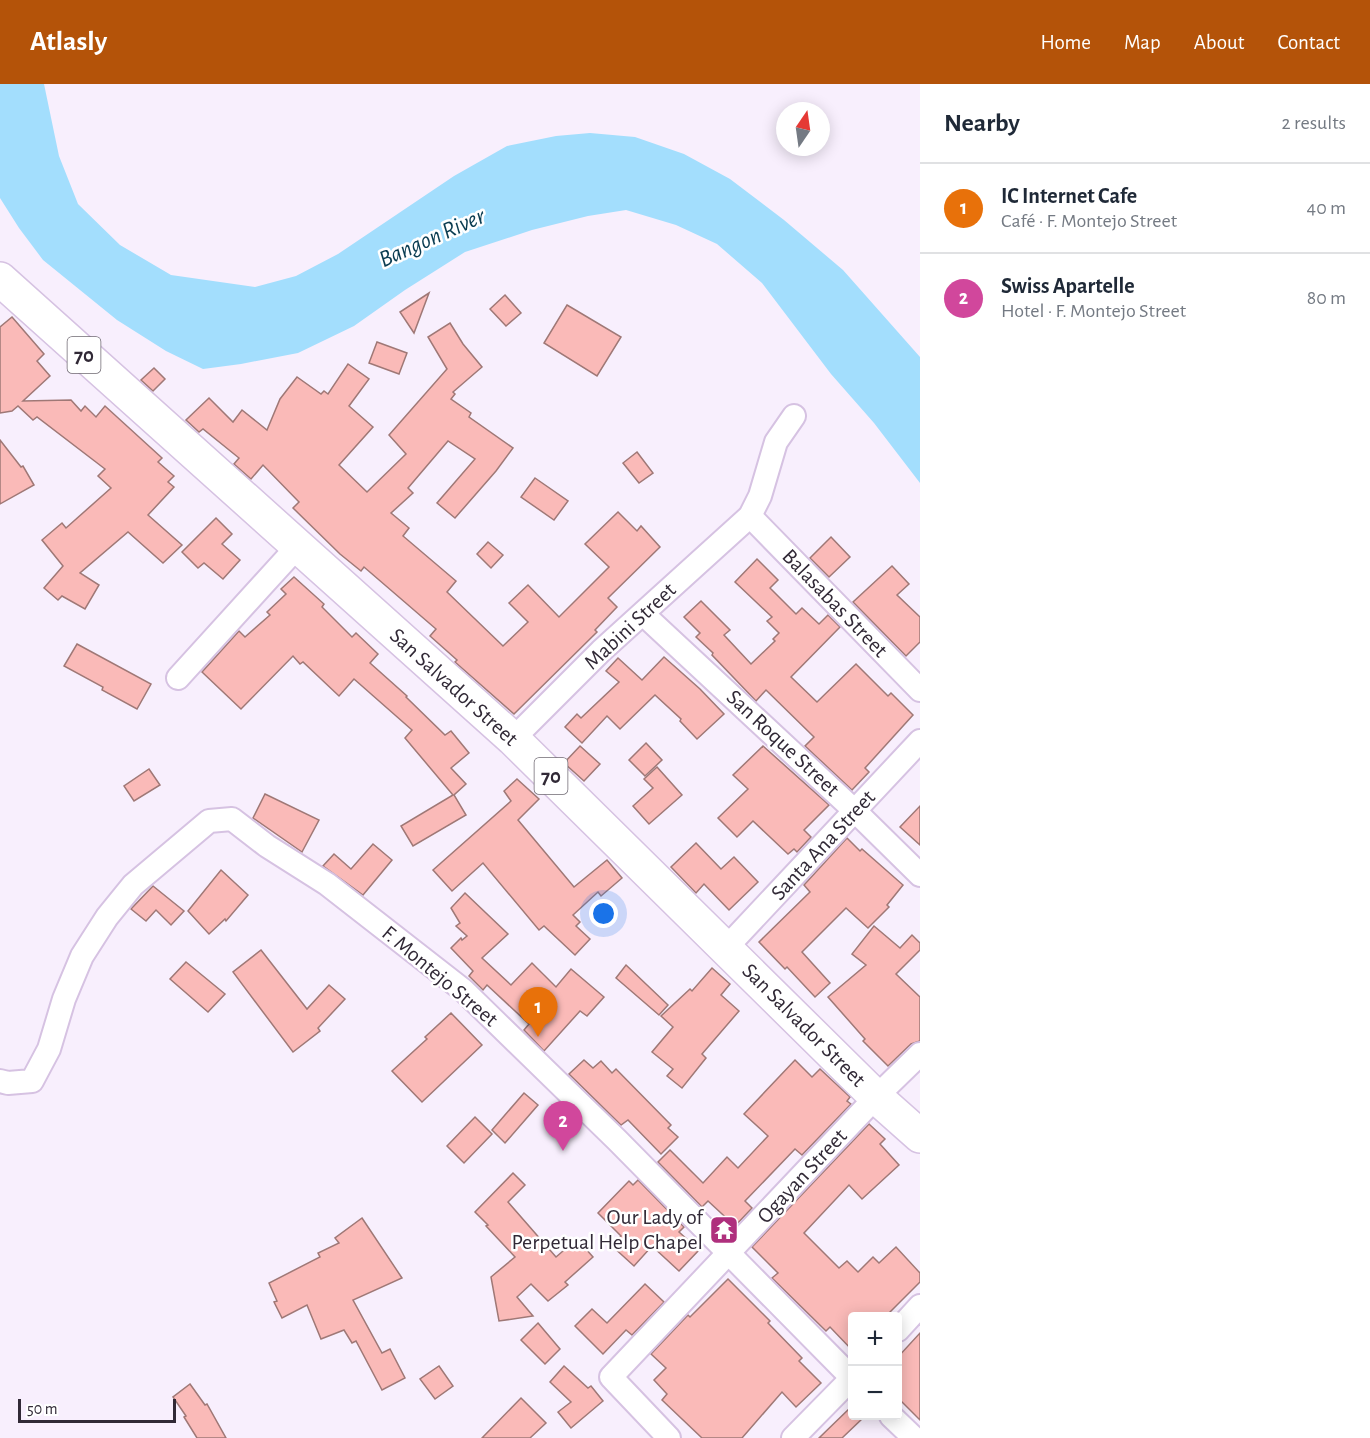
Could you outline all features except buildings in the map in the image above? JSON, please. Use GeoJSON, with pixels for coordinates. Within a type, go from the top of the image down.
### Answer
{"type":"FeatureCollection","features":[{"type":"Feature","properties":{"kind":"highway","name":"San Salvador Street"},"geometry":{"type":"LineString","coordinates":[[2,283],[513,739],[876,1097],[920,1136]]}},
{"type":"Feature","properties":{"kind":"street"},"geometry":{"type":"LineString","coordinates":[[750,516],[760,496],[776,442],[794,416]]}},
{"type":"Feature","properties":{"kind":"street","name":"Mabini Street"},"geometry":{"type":"LineString","coordinates":[[513,739],[601,651],[750,516]]}},
{"type":"Feature","properties":{"kind":"street","name":"Balasabas Street"},"geometry":{"type":"LineString","coordinates":[[750,516],[920,690]]}},
{"type":"Feature","properties":{"kind":"street"},"geometry":{"type":"LineString","coordinates":[[178,678],[298,546]]}},
{"type":"Feature","properties":{"kind":"street","name":"San Roque Street"},"geometry":{"type":"LineString","coordinates":[[644,614],[855,811],[920,875]]}},
{"type":"Feature","properties":{"kind":"street","name":"Santa Ana Street"},"geometry":{"type":"LineString","coordinates":[[726,948],[920,741]]}},
{"type":"Feature","properties":{"kind":"street","name":"F. Montejo Street"},"geometry":{"type":"LineString","coordinates":[[0,1081],[8,1083],[32,1081],[49,1049],[64,999],[82,956],[107,918],[133,885],[209,821],[232,819],[267,846],[327,884],[463,990],[848,1374]]}},
{"type":"Feature","properties":{"kind":"street","name":"Ogayan Street"},"geometry":{"type":"LineString","coordinates":[[669,1438],[611,1377],[876,1097],[920,1054]]}},
{"type":"Feature","properties":{"kind":"street"},"geometry":{"type":"LineString","coordinates":[[902,1325],[920,1306]]}},
{"type":"Feature","properties":{"kind":"street"},"geometry":{"type":"LineString","coordinates":[[793,1438],[848,1382]]}},
{"type":"Feature","properties":{"kind":"street"},"geometry":{"type":"LineString","coordinates":[[895,1420],[914,1438]]}},
{"type":"Feature","properties":{"kind":"water","name":"Bangon River"},"geometry":{"type":"Polygon","coordinates":[[[0,84],[44,84],[59,156],[78,204],[120,245],[171,275],[255,287],[296,276],[338,254],[454,176],[507,146],[556,136],[590,133],[635,137],[684,154],[730,179],[784,220],[843,270],[920,357],[920,483],[874,423],[831,374],[762,283],[717,244],[676,225],[626,210],[588,216],[532,230],[465,252],[354,326],[298,353],[203,369],[166,351],[117,320],[43,260],[19,228],[0,198],[0,84]]]}},
{"type":"Feature","properties":{"kind":"place","name":"IC Internet Cafe"},"geometry":{"type":"Point","coordinates":[538,1037]}},
{"type":"Feature","properties":{"kind":"place","name":"Swiss Apartelle"},"geometry":{"type":"Point","coordinates":[563,1151]}},
{"type":"Feature","properties":{"kind":"place","name":"Our Lady of Perpetual Help Chapel"},"geometry":{"type":"Point","coordinates":[724,1230]}}]}
